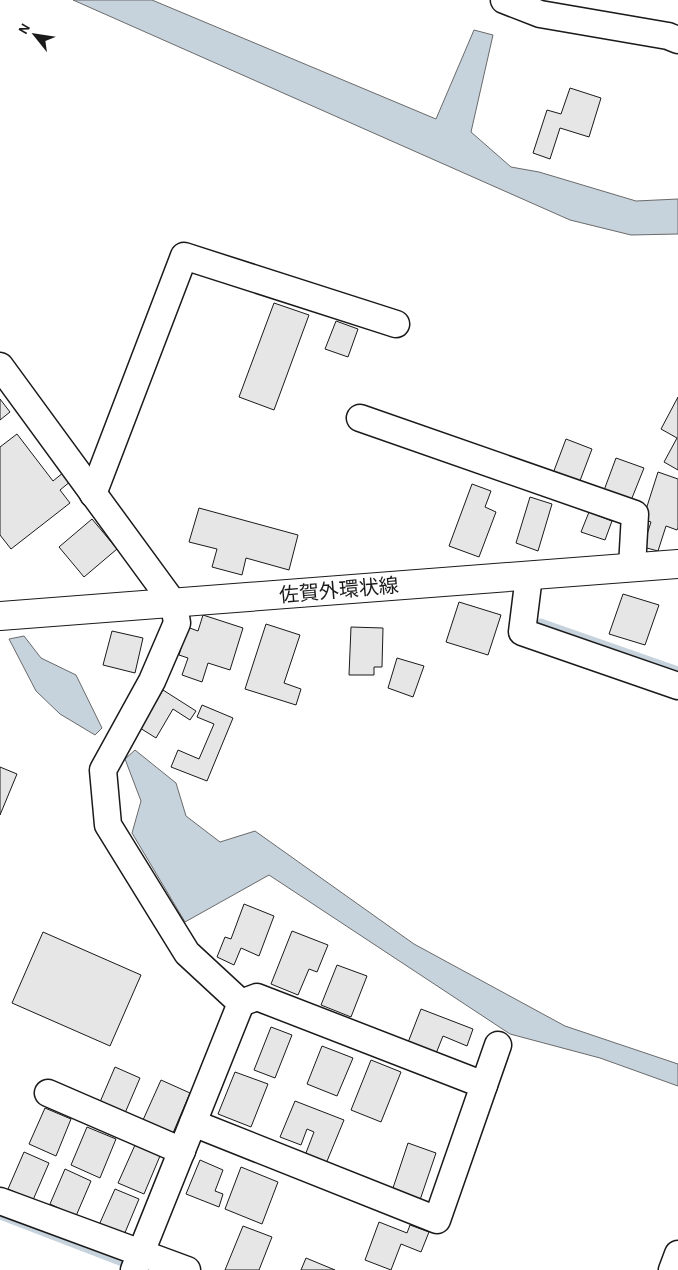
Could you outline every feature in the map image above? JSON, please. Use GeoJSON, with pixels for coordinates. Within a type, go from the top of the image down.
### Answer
{"type":"FeatureCollection","features":[{"type":"Feature","properties":{"kind":"main road","name":"佐賀外環状線"},"geometry":{"type":"LineString","coordinates":[[0,616],[678,564]]}},
{"type":"Feature","properties":{"kind":"street"},"geometry":{"type":"LineString","coordinates":[[504,0],[540,14],[668,36],[678,40]]}},
{"type":"Feature","properties":{"kind":"street"},"geometry":{"type":"LineString","coordinates":[[93,494],[184,256],[396,324]]}},
{"type":"Feature","properties":{"kind":"street"},"geometry":{"type":"LineString","coordinates":[[0,366],[174,604],[177,623],[152,681],[103,770],[108,825],[187,953],[241,1003]]}},
{"type":"Feature","properties":{"kind":"street"},"geometry":{"type":"LineString","coordinates":[[360,418],[635,514],[632,567]]}},
{"type":"Feature","properties":{"kind":"street"},"geometry":{"type":"LineString","coordinates":[[529,576],[522,632],[678,686]]}},
{"type":"Feature","properties":{"kind":"street"},"geometry":{"type":"LineString","coordinates":[[137,1261],[241,1003],[257,997],[484,1085]]}},
{"type":"Feature","properties":{"kind":"street"},"geometry":{"type":"LineString","coordinates":[[193,1123],[437,1220],[498,1046]]}},
{"type":"Feature","properties":{"kind":"street"},"geometry":{"type":"LineString","coordinates":[[48,1093],[182,1151]]}},
{"type":"Feature","properties":{"kind":"street"},"geometry":{"type":"LineString","coordinates":[[0,1201],[137,1261],[188,1270]]}},
{"type":"Feature","properties":{"kind":"street"},"geometry":{"type":"LineString","coordinates":[[672,1270],[678,1254]]}},
{"type":"Feature","properties":{"kind":"shaded area"},"geometry":{"type":"Polygon","coordinates":[[[73,0],[152,0],[436,119],[474,30],[493,35],[471,132],[511,167],[539,172],[636,201],[678,199],[678,234],[631,235],[570,220],[73,0]]]}},
{"type":"Feature","properties":{"kind":"shaded area"},"geometry":{"type":"Polygon","coordinates":[[[24,636],[41,658],[76,675],[102,728],[95,735],[60,714],[36,691],[9,639],[24,636]]]}},
{"type":"Feature","properties":{"kind":"shaded area"},"geometry":{"type":"Polygon","coordinates":[[[135,750],[176,783],[186,816],[220,842],[255,831],[414,944],[565,1026],[678,1064],[678,1086],[600,1058],[510,1034],[269,875],[185,922],[132,833],[141,801],[125,759],[135,750]]]}},
{"type":"Feature","properties":{"kind":"building"},"geometry":{"type":"Polygon","coordinates":[[[570,88],[601,98],[589,137],[560,128],[550,159],[533,153],[547,110],[561,114],[570,88]]]}},
{"type":"Feature","properties":{"kind":"building"},"geometry":{"type":"Polygon","coordinates":[[[274,303],[309,315],[274,410],[239,397],[274,303]]]}},
{"type":"Feature","properties":{"kind":"building"},"geometry":{"type":"Polygon","coordinates":[[[336,321],[358,329],[348,357],[325,349],[336,321]]]}},
{"type":"Feature","properties":{"kind":"building"},"geometry":{"type":"Polygon","coordinates":[[[678,397],[678,470],[664,462],[677,438],[661,429],[678,397]]]}},
{"type":"Feature","properties":{"kind":"building"},"geometry":{"type":"Polygon","coordinates":[[[0,399],[10,412],[0,420],[0,399]]]}},
{"type":"Feature","properties":{"kind":"building"},"geometry":{"type":"Polygon","coordinates":[[[17,434],[53,481],[64,472],[71,481],[60,490],[70,503],[11,549],[0,535],[0,447],[17,434]]]}},
{"type":"Feature","properties":{"kind":"building"},"geometry":{"type":"Polygon","coordinates":[[[566,439],[592,449],[578,486],[552,476],[566,439]]]}},
{"type":"Feature","properties":{"kind":"building"},"geometry":{"type":"Polygon","coordinates":[[[616,458],[644,468],[630,503],[603,493],[616,458]]]}},
{"type":"Feature","properties":{"kind":"building"},"geometry":{"type":"Polygon","coordinates":[[[658,472],[678,479],[678,528],[677,530],[666,526],[658,551],[643,547],[651,522],[643,519],[658,472]]]}},
{"type":"Feature","properties":{"kind":"building"},"geometry":{"type":"Polygon","coordinates":[[[472,484],[491,491],[485,507],[496,512],[479,557],[449,546],[472,484]]]}},
{"type":"Feature","properties":{"kind":"building"},"geometry":{"type":"Polygon","coordinates":[[[530,497],[552,504],[538,551],[516,543],[530,497]]]}},
{"type":"Feature","properties":{"kind":"building"},"geometry":{"type":"Polygon","coordinates":[[[199,508],[298,535],[289,570],[246,558],[242,575],[212,567],[217,549],[189,542],[199,508]]]}},
{"type":"Feature","properties":{"kind":"building"},"geometry":{"type":"Polygon","coordinates":[[[589,512],[612,521],[605,540],[581,532],[589,512]]]}},
{"type":"Feature","properties":{"kind":"building"},"geometry":{"type":"Polygon","coordinates":[[[92,519],[117,549],[84,577],[59,547],[92,519]]]}},
{"type":"Feature","properties":{"kind":"building"},"geometry":{"type":"Polygon","coordinates":[[[623,594],[659,605],[645,645],[609,634],[623,594]]]}},
{"type":"Feature","properties":{"kind":"building"},"geometry":{"type":"Polygon","coordinates":[[[459,602],[501,615],[488,655],[446,642],[459,602]]]}},
{"type":"Feature","properties":{"kind":"building"},"geometry":{"type":"Polygon","coordinates":[[[203,615],[243,628],[230,670],[208,663],[202,682],[182,675],[188,658],[179,655],[187,627],[198,631],[203,615]]]}},
{"type":"Feature","properties":{"kind":"building"},"geometry":{"type":"Polygon","coordinates":[[[266,624],[300,635],[284,683],[301,689],[296,705],[245,689],[266,624]]]}},
{"type":"Feature","properties":{"kind":"building"},"geometry":{"type":"Polygon","coordinates":[[[351,627],[383,628],[382,667],[374,667],[374,675],[349,675],[351,627]]]}},
{"type":"Feature","properties":{"kind":"building"},"geometry":{"type":"Polygon","coordinates":[[[112,631],[143,638],[135,673],[103,665],[112,631]]]}},
{"type":"Feature","properties":{"kind":"building"},"geometry":{"type":"Polygon","coordinates":[[[397,658],[424,666],[413,697],[388,688],[397,658]]]}},
{"type":"Feature","properties":{"kind":"building"},"geometry":{"type":"Polygon","coordinates":[[[163,690],[196,711],[190,720],[173,709],[156,738],[140,728],[163,690]]]}},
{"type":"Feature","properties":{"kind":"building"},"geometry":{"type":"Polygon","coordinates":[[[202,705],[233,718],[207,781],[171,767],[178,750],[199,759],[214,724],[197,717],[202,705]]]}},
{"type":"Feature","properties":{"kind":"building"},"geometry":{"type":"Polygon","coordinates":[[[0,767],[17,774],[0,815],[0,767]]]}},
{"type":"Feature","properties":{"kind":"building"},"geometry":{"type":"Polygon","coordinates":[[[244,904],[274,916],[259,956],[241,948],[234,965],[217,957],[225,937],[231,939],[244,904]]]}},
{"type":"Feature","properties":{"kind":"building"},"geometry":{"type":"Polygon","coordinates":[[[292,931],[328,945],[317,972],[309,969],[298,995],[271,984],[292,931]]]}},
{"type":"Feature","properties":{"kind":"building"},"geometry":{"type":"Polygon","coordinates":[[[43,932],[141,975],[110,1046],[12,1003],[43,932]]]}},
{"type":"Feature","properties":{"kind":"building"},"geometry":{"type":"Polygon","coordinates":[[[337,965],[367,976],[351,1017],[321,1005],[337,965]]]}},
{"type":"Feature","properties":{"kind":"building"},"geometry":{"type":"Polygon","coordinates":[[[421,1009],[473,1029],[467,1046],[443,1036],[435,1056],[407,1045],[421,1009]]]}},
{"type":"Feature","properties":{"kind":"building"},"geometry":{"type":"Polygon","coordinates":[[[271,1027],[292,1035],[275,1078],[254,1070],[271,1027]]]}},
{"type":"Feature","properties":{"kind":"building"},"geometry":{"type":"Polygon","coordinates":[[[322,1046],[353,1058],[337,1096],[307,1084],[322,1046]]]}},
{"type":"Feature","properties":{"kind":"building"},"geometry":{"type":"Polygon","coordinates":[[[371,1060],[401,1072],[381,1122],[351,1110],[371,1060]]]}},
{"type":"Feature","properties":{"kind":"building"},"geometry":{"type":"Polygon","coordinates":[[[115,1067],[140,1078],[125,1113],[100,1102],[115,1067]]]}},
{"type":"Feature","properties":{"kind":"building"},"geometry":{"type":"Polygon","coordinates":[[[235,1072],[268,1084],[251,1127],[218,1114],[235,1072]]]}},
{"type":"Feature","properties":{"kind":"building"},"geometry":{"type":"Polygon","coordinates":[[[161,1080],[190,1093],[173,1133],[143,1120],[161,1080]]]}},
{"type":"Feature","properties":{"kind":"building"},"geometry":{"type":"Polygon","coordinates":[[[295,1101],[344,1120],[325,1166],[304,1158],[314,1132],[307,1129],[301,1145],[280,1137],[295,1101]]]}},
{"type":"Feature","properties":{"kind":"building"},"geometry":{"type":"Polygon","coordinates":[[[45,1108],[71,1119],[56,1156],[29,1144],[45,1108]]]}},
{"type":"Feature","properties":{"kind":"building"},"geometry":{"type":"Polygon","coordinates":[[[87,1127],[116,1139],[100,1178],[71,1165],[87,1127]]]}},
{"type":"Feature","properties":{"kind":"building"},"geometry":{"type":"Polygon","coordinates":[[[408,1143],[436,1153],[420,1200],[392,1191],[408,1143]]]}},
{"type":"Feature","properties":{"kind":"building"},"geometry":{"type":"Polygon","coordinates":[[[135,1145],[160,1156],[144,1194],[118,1183],[135,1145]]]}},
{"type":"Feature","properties":{"kind":"building"},"geometry":{"type":"Polygon","coordinates":[[[24,1152],[49,1163],[33,1200],[8,1189],[24,1152]]]}},
{"type":"Feature","properties":{"kind":"building"},"geometry":{"type":"Polygon","coordinates":[[[200,1160],[223,1170],[215,1191],[223,1194],[219,1207],[186,1194],[200,1160]]]}},
{"type":"Feature","properties":{"kind":"building"},"geometry":{"type":"Polygon","coordinates":[[[241,1167],[278,1182],[262,1224],[225,1209],[241,1167]]]}},
{"type":"Feature","properties":{"kind":"building"},"geometry":{"type":"Polygon","coordinates":[[[65,1169],[91,1181],[76,1216],[50,1204],[65,1169]]]}},
{"type":"Feature","properties":{"kind":"building"},"geometry":{"type":"Polygon","coordinates":[[[115,1189],[139,1199],[124,1235],[99,1225],[115,1189]]]}},
{"type":"Feature","properties":{"kind":"building"},"geometry":{"type":"Polygon","coordinates":[[[379,1222],[407,1233],[410,1225],[429,1232],[421,1252],[401,1244],[391,1270],[365,1260],[379,1222]]]}},
{"type":"Feature","properties":{"kind":"building"},"geometry":{"type":"Polygon","coordinates":[[[243,1226],[272,1237],[259,1270],[225,1270],[243,1226]]]}},
{"type":"Feature","properties":{"kind":"building"},"geometry":{"type":"Polygon","coordinates":[[[306,1258],[335,1270],[301,1270],[306,1258]]]}},
{"type":"Feature","properties":{"kind":"waterway"},"geometry":{"type":"LineString","coordinates":[[541,622],[678,670]]}},
{"type":"Feature","properties":{"kind":"waterway"},"geometry":{"type":"LineString","coordinates":[[0,1216],[130,1266]]}}]}
